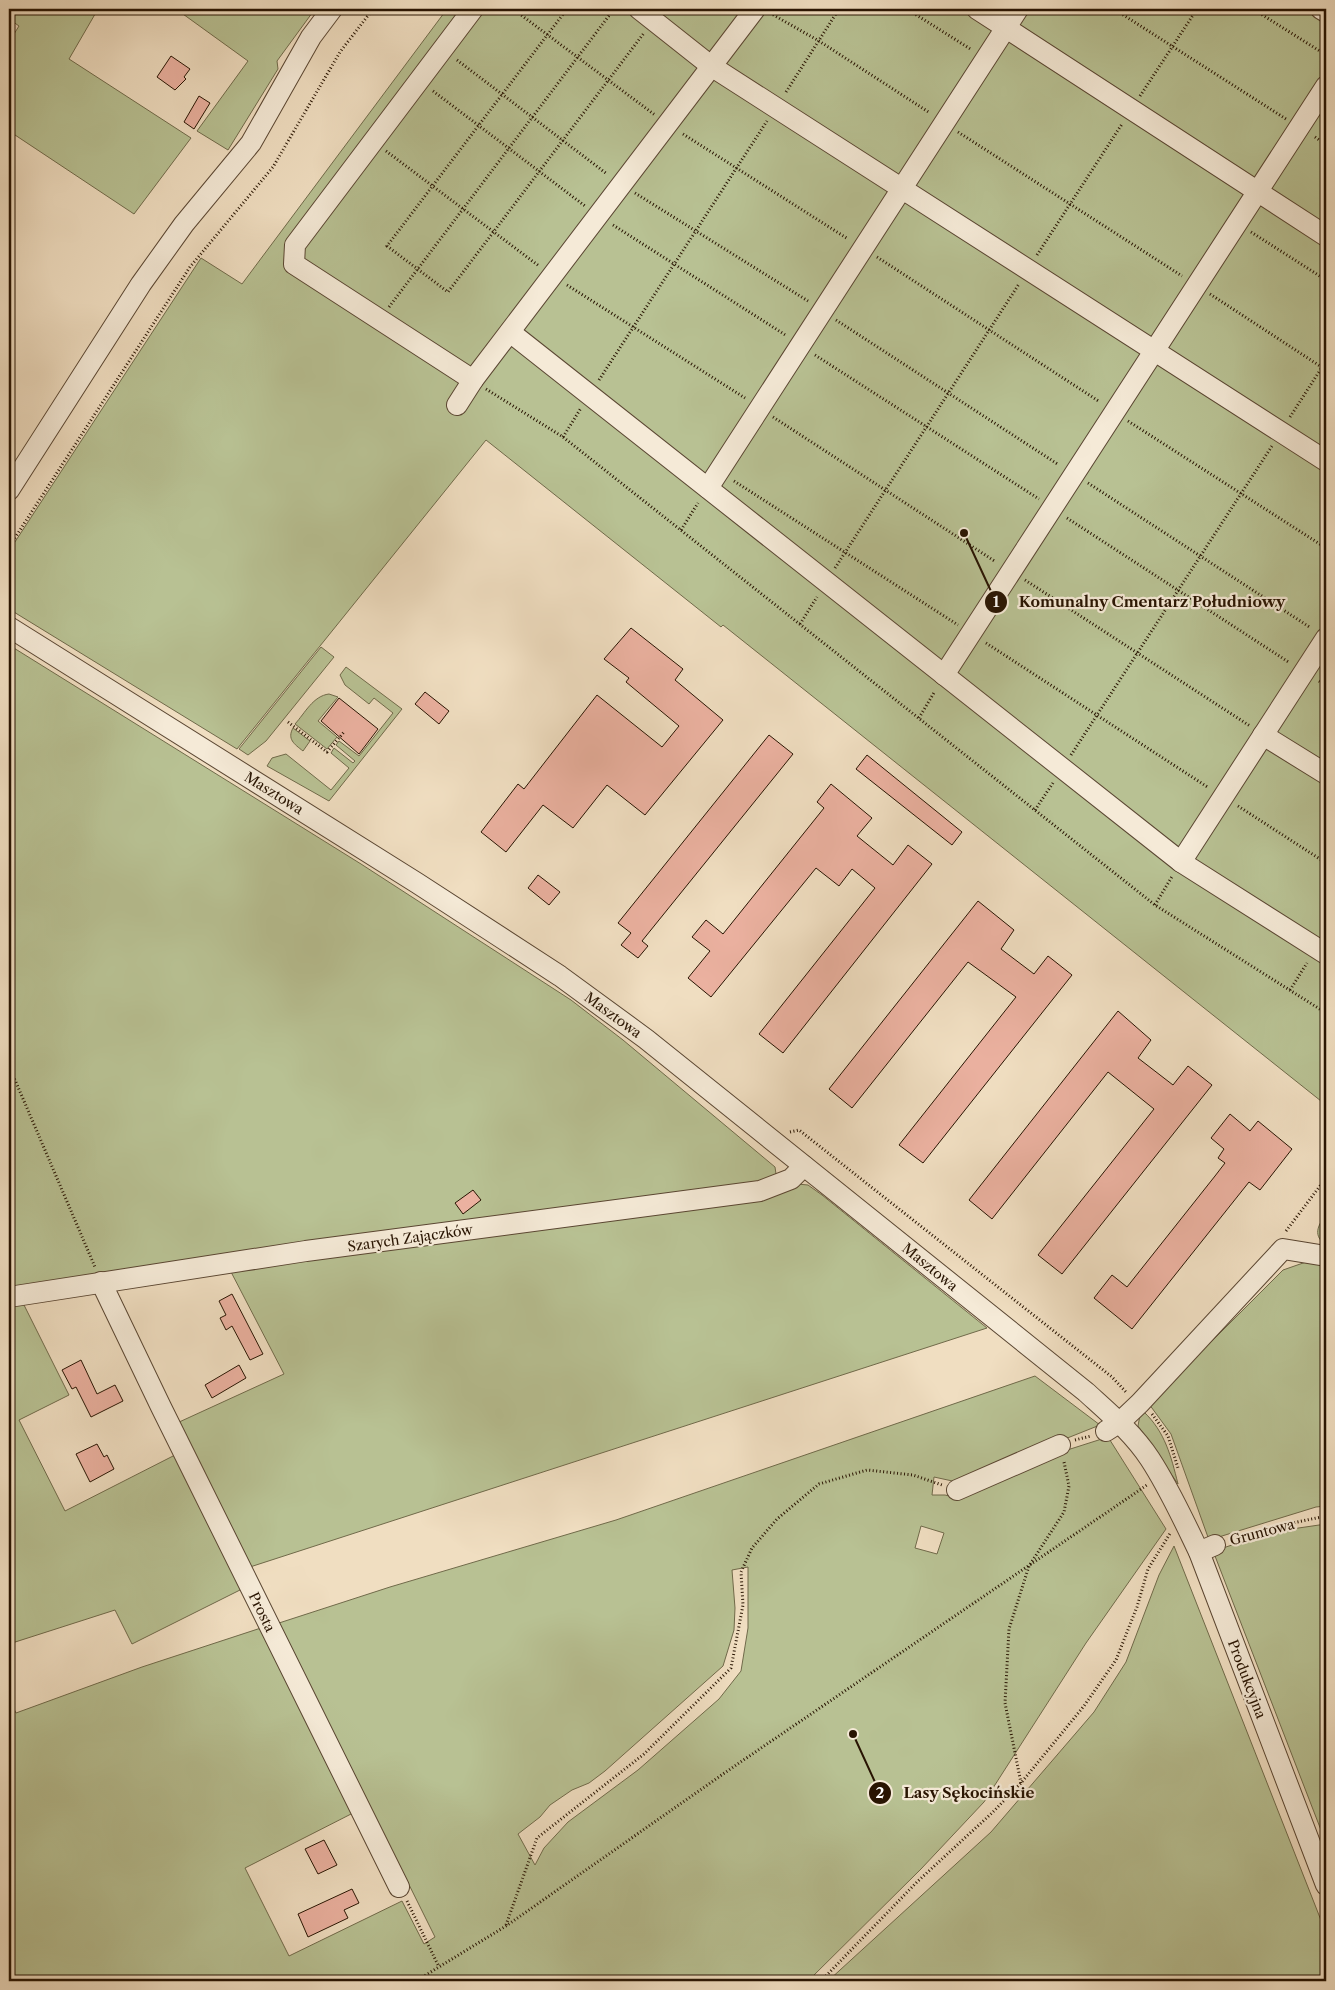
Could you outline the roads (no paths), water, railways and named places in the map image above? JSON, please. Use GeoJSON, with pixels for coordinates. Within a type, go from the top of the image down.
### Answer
{"type":"FeatureCollection","features":[{"type":"Feature","properties":{"kind":"street"},"geometry":{"type":"LineString","coordinates":[[9,490],[141,284],[184,224],[252,143],[311,37],[332,9]]}},
{"type":"Feature","properties":{"kind":"street"},"geometry":{"type":"LineString","coordinates":[[473,9],[295,245],[294,264],[473,380]]}},
{"type":"Feature","properties":{"kind":"street"},"geometry":{"type":"LineString","coordinates":[[456,405],[755,9]]}},
{"type":"Feature","properties":{"kind":"street"},"geometry":{"type":"LineString","coordinates":[[977,9],[1326,236]]}},
{"type":"Feature","properties":{"kind":"street"},"geometry":{"type":"LineString","coordinates":[[713,479],[903,189],[1018,9]]}},
{"type":"Feature","properties":{"kind":"street"},"geometry":{"type":"LineString","coordinates":[[1321,9],[1326,12]]}},
{"type":"Feature","properties":{"kind":"street"},"geometry":{"type":"LineString","coordinates":[[646,14],[711,66],[1326,461]]}},
{"type":"Feature","properties":{"kind":"street"},"geometry":{"type":"LineString","coordinates":[[944,675],[1326,86]]}},
{"type":"Feature","properties":{"kind":"street"},"geometry":{"type":"LineString","coordinates":[[510,332],[590,394],[713,479],[826,582],[1181,862],[1326,954]]}},
{"type":"Feature","properties":{"kind":"street","name":"Masztowa"},"geometry":{"type":"LineString","coordinates":[[9,627],[433,893],[560,976],[646,1039],[1086,1392],[1113,1426],[1150,1458],[1160,1476]]}},
{"type":"Feature","properties":{"kind":"street"},"geometry":{"type":"LineString","coordinates":[[1181,862],[1326,638]]}},
{"type":"Feature","properties":{"kind":"street"},"geometry":{"type":"LineString","coordinates":[[1263,735],[1326,774]]}},
{"type":"Feature","properties":{"kind":"street","name":"Szarych Zajączków"},"geometry":{"type":"LineString","coordinates":[[9,1297],[306,1251],[760,1191],[791,1179],[804,1166]]}},
{"type":"Feature","properties":{"kind":"street"},"geometry":{"type":"LineString","coordinates":[[1113,1426],[1140,1403],[1283,1249],[1326,1256]]}},
{"type":"Feature","properties":{"kind":"street","name":"Prosta"},"geometry":{"type":"LineString","coordinates":[[101,1282],[161,1408],[399,1887]]}},
{"type":"Feature","properties":{"kind":"street"},"geometry":{"type":"LineString","coordinates":[[956,1490],[1060,1445]]}},
{"type":"Feature","properties":{"kind":"street","name":"Produkcyjna"},"geometry":{"type":"LineString","coordinates":[[1160,1476],[1181,1515],[1207,1549],[1326,1885]]}},
{"type":"Feature","properties":{"kind":"place","name":"Komunalny Cmentarz Południowy"},"geometry":{"type":"Point","coordinates":[964,533]}},
{"type":"Feature","properties":{"kind":"place","name":"Lasy Sękocińskie"},"geometry":{"type":"Point","coordinates":[853,1734]}}]}
